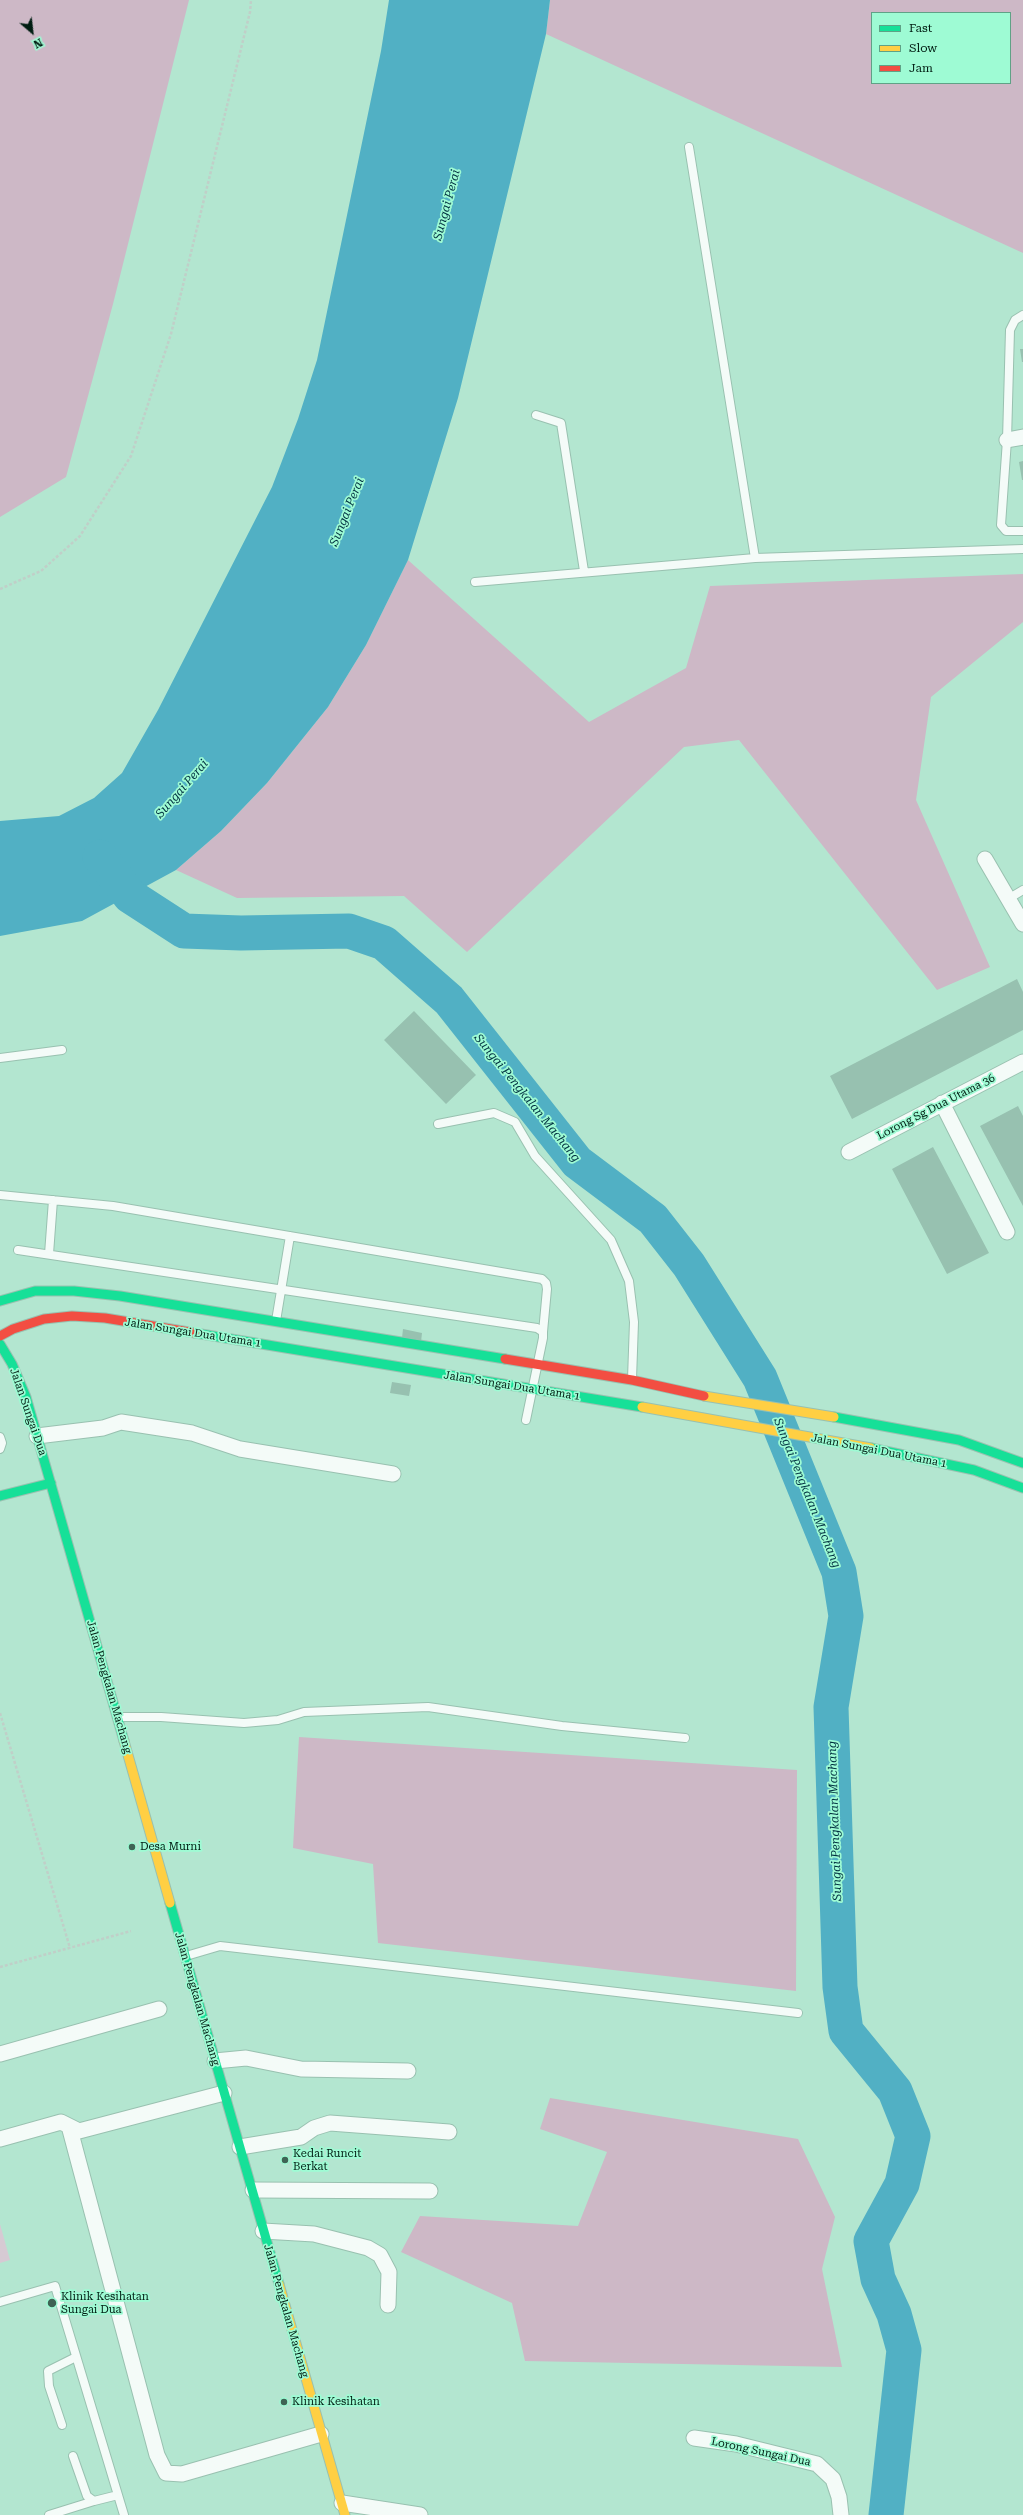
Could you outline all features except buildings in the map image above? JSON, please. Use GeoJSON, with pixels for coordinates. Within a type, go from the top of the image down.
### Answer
{"type":"FeatureCollection","features":[{"type":"Feature","properties":{"kind":"street"},"geometry":{"type":"LineString","coordinates":[[1007,440],[1023,437]]}},
{"type":"Feature","properties":{"kind":"street"},"geometry":{"type":"LineString","coordinates":[[985,859],[1023,924]]}},
{"type":"Feature","properties":{"kind":"street","name":"Lorong Sg Dua Utama 36"},"geometry":{"type":"LineString","coordinates":[[849,1152],[1023,1062]]}},
{"type":"Feature","properties":{"kind":"street"},"geometry":{"type":"LineString","coordinates":[[942,1103],[1008,1232]]}},
{"type":"Feature","properties":{"kind":"street"},"geometry":{"type":"LineString","coordinates":[[0,1301],[35,1291]]}},
{"type":"Feature","properties":{"kind":"street"},"geometry":{"type":"LineString","coordinates":[[0,1292],[74,1291],[120,1296],[632,1380],[707,1397],[870,1423],[959,1440],[1023,1462]]}},
{"type":"Feature","properties":{"kind":"street","name":"Jalan Sungai Dua Utama 1"},"geometry":{"type":"LineString","coordinates":[[0,1336],[14,1329],[44,1319],[72,1316],[105,1318],[706,1418],[860,1446],[974,1470],[1023,1488]]}},
{"type":"Feature","properties":{"kind":"street"},"geometry":{"type":"LineString","coordinates":[[29,1334],[44,1319]]}},
{"type":"Feature","properties":{"kind":"street","name":"Jalan Sungai Dua"},"geometry":{"type":"LineString","coordinates":[[0,1344],[12,1364],[26,1397],[51,1483]]}},
{"type":"Feature","properties":{"kind":"street"},"geometry":{"type":"LineString","coordinates":[[12,1364],[18,1351]]}},
{"type":"Feature","properties":{"kind":"street"},"geometry":{"type":"LineString","coordinates":[[37,1436],[103,1428],[121,1422],[192,1433],[240,1449],[393,1474]]}},
{"type":"Feature","properties":{"kind":"street"},"geometry":{"type":"LineString","coordinates":[[0,1496],[51,1483]]}},
{"type":"Feature","properties":{"kind":"street","name":"Jalan Pengkalan Machang"},"geometry":{"type":"LineString","coordinates":[[51,1483],[343,2509]]}},
{"type":"Feature","properties":{"kind":"street"},"geometry":{"type":"LineString","coordinates":[[0,2054],[159,2009]]}},
{"type":"Feature","properties":{"kind":"street"},"geometry":{"type":"LineString","coordinates":[[215,2061],[246,2058],[301,2069],[408,2071]]}},
{"type":"Feature","properties":{"kind":"street"},"geometry":{"type":"LineString","coordinates":[[0,2139],[61,2122],[79,2131],[224,2093]]}},
{"type":"Feature","properties":{"kind":"street"},"geometry":{"type":"LineString","coordinates":[[240,2147],[301,2137],[314,2128],[330,2123],[449,2132]]}},
{"type":"Feature","properties":{"kind":"street"},"geometry":{"type":"LineString","coordinates":[[69,2126],[157,2455],[166,2473],[182,2474],[322,2434]]}},
{"type":"Feature","properties":{"kind":"street"},"geometry":{"type":"LineString","coordinates":[[253,2190],[430,2191]]}},
{"type":"Feature","properties":{"kind":"street"},"geometry":{"type":"LineString","coordinates":[[263,2231],[314,2234],[368,2248],[380,2255],[389,2272],[388,2304]]}},
{"type":"Feature","properties":{"kind":"street","name":"Lorong Sungai Dua"},"geometry":{"type":"LineString","coordinates":[[694,2438],[736,2444],[817,2464],[833,2479],[839,2497],[841,2515]]}},
{"type":"Feature","properties":{"kind":"street"},"geometry":{"type":"LineString","coordinates":[[343,2509],[420,2515]]}},
{"type":"Feature","properties":{"kind":"lane"},"geometry":{"type":"LineString","coordinates":[[689,147],[756,558]]}},
{"type":"Feature","properties":{"kind":"lane"},"geometry":{"type":"LineString","coordinates":[[1023,315],[1015,320],[1010,330],[1007,440],[1000,525],[1006,530],[1023,531]]}},
{"type":"Feature","properties":{"kind":"lane"},"geometry":{"type":"LineString","coordinates":[[536,415],[561,423],[584,571]]}},
{"type":"Feature","properties":{"kind":"lane"},"geometry":{"type":"LineString","coordinates":[[475,582],[584,571],[756,558],[1023,549]]}},
{"type":"Feature","properties":{"kind":"lane"},"geometry":{"type":"LineString","coordinates":[[1008,899],[1023,890]]}},
{"type":"Feature","properties":{"kind":"lane"},"geometry":{"type":"LineString","coordinates":[[0,1058],[62,1050]]}},
{"type":"Feature","properties":{"kind":"lane"},"geometry":{"type":"LineString","coordinates":[[438,1124],[494,1113],[515,1122],[535,1156],[611,1240],[629,1281],[634,1322],[632,1380]]}},
{"type":"Feature","properties":{"kind":"lane"},"geometry":{"type":"LineString","coordinates":[[0,1194],[112,1206],[542,1279],[546,1283],[547,1289],[543,1332],[526,1420]]}},
{"type":"Feature","properties":{"kind":"lane"},"geometry":{"type":"LineString","coordinates":[[49,1254],[53,1200]]}},
{"type":"Feature","properties":{"kind":"lane"},"geometry":{"type":"LineString","coordinates":[[276,1321],[290,1236]]}},
{"type":"Feature","properties":{"kind":"lane"},"geometry":{"type":"LineString","coordinates":[[18,1250],[537,1328],[543,1332]]}},
{"type":"Feature","properties":{"kind":"lane"},"geometry":{"type":"LineString","coordinates":[[0,1437],[2,1443],[0,1448]]}},
{"type":"Feature","properties":{"kind":"lane"},"geometry":{"type":"LineString","coordinates":[[117,1717],[161,1717],[244,1723],[278,1720],[304,1712],[428,1707],[562,1726],[685,1738]]}},
{"type":"Feature","properties":{"kind":"lane"},"geometry":{"type":"LineString","coordinates":[[185,1956],[220,1946],[798,2013]]}},
{"type":"Feature","properties":{"kind":"lane"},"geometry":{"type":"LineString","coordinates":[[0,2302],[54,2286],[124,2515]]}},
{"type":"Feature","properties":{"kind":"lane"},"geometry":{"type":"LineString","coordinates":[[62,2425],[49,2386],[48,2371],[76,2357]]}},
{"type":"Feature","properties":{"kind":"lane"},"geometry":{"type":"LineString","coordinates":[[73,2456],[86,2496],[94,2501]]}},
{"type":"Feature","properties":{"kind":"lane"},"geometry":{"type":"LineString","coordinates":[[49,2515],[118,2495]]}},
{"type":"Feature","properties":{"kind":"path"},"geometry":{"type":"LineString","coordinates":[[0,589],[40,571],[80,536],[131,456],[171,334],[248,20],[251,0]]}},
{"type":"Feature","properties":{"kind":"path"},"geometry":{"type":"LineString","coordinates":[[0,1714],[70,1948]]}},
{"type":"Feature","properties":{"kind":"path"},"geometry":{"type":"LineString","coordinates":[[0,1967],[131,1931]]}},
{"type":"Feature","properties":{"kind":"shaded area"},"geometry":{"type":"Polygon","coordinates":[[[0,0],[189,0],[113,304],[66,477],[0,517],[0,0]]]}},
{"type":"Feature","properties":{"kind":"shaded area"},"geometry":{"type":"Polygon","coordinates":[[[550,0],[1023,0],[1023,253],[546,34],[550,0]]]}},
{"type":"Feature","properties":{"kind":"shaded area"},"geometry":{"type":"Polygon","coordinates":[[[408,560],[589,722],[686,668],[710,586],[1023,574],[1023,622],[931,697],[916,800],[990,967],[937,990],[739,740],[684,747],[467,952],[404,896],[237,898],[176,870],[221,831],[267,783],[328,707],[366,645],[408,560]]]}},
{"type":"Feature","properties":{"kind":"shaded area"},"geometry":{"type":"Polygon","coordinates":[[[299,1737],[797,1770],[796,1991],[378,1943],[373,1864],[293,1848],[299,1737]]]}},
{"type":"Feature","properties":{"kind":"shaded area"},"geometry":{"type":"Polygon","coordinates":[[[550,2098],[798,2139],[835,2217],[822,2269],[842,2367],[525,2361],[512,2303],[401,2252],[420,2216],[578,2226],[607,2152],[540,2129],[550,2098]]]}},
{"type":"Feature","properties":{"kind":"shaded area"},"geometry":{"type":"Polygon","coordinates":[[[0,2224],[10,2260],[0,2263],[0,2224]]]}},
{"type":"Feature","properties":{"kind":"water","name":"Sungai Perai"},"geometry":{"type":"Polygon","coordinates":[[[389,0],[550,0],[546,34],[458,398],[408,560],[366,645],[328,707],[267,783],[221,831],[176,870],[82,921],[0,936],[0,821],[59,816],[94,798],[122,773],[158,710],[272,487],[298,419],[317,360],[381,51],[389,0]]]}},
{"type":"Feature","properties":{"kind":"waterway","name":"Sungai Pengkalan Machang"},"geometry":{"type":"LineString","coordinates":[[100,857],[130,896],[184,931],[241,933],[349,931],[384,943],[449,1000],[577,1162],[653,1219],[689,1265],[760,1378],[839,1572],[846,1616],[831,1707],[840,1987],[846,2031],[895,2091],[913,2136],[902,2184],[871,2241],[878,2279],[894,2314],[904,2350],[886,2515]]}},
{"type":"Feature","properties":{"kind":"traffic: fast"},"geometry":{"type":"LineString","coordinates":[[0,1301],[35,1291],[74,1291],[120,1296],[505,1359]]}},
{"type":"Feature","properties":{"kind":"traffic: fast"},"geometry":{"type":"LineString","coordinates":[[195,1333],[642,1407]]}},
{"type":"Feature","properties":{"kind":"traffic: fast"},"geometry":{"type":"LineString","coordinates":[[0,1344],[12,1364],[26,1397],[124,1741]]}},
{"type":"Feature","properties":{"kind":"traffic: fast"},"geometry":{"type":"LineString","coordinates":[[834,1417],[959,1440],[1023,1463]]}},
{"type":"Feature","properties":{"kind":"traffic: fast"},"geometry":{"type":"LineString","coordinates":[[871,1448],[974,1470],[1023,1488]]}},
{"type":"Feature","properties":{"kind":"traffic: fast"},"geometry":{"type":"LineString","coordinates":[[0,1496],[51,1483]]}},
{"type":"Feature","properties":{"kind":"traffic: fast"},"geometry":{"type":"LineString","coordinates":[[170,1903],[279,2284]]}},
{"type":"Feature","properties":{"kind":"traffic: slow"},"geometry":{"type":"LineString","coordinates":[[704,1396],[834,1417]]}},
{"type":"Feature","properties":{"kind":"traffic: slow"},"geometry":{"type":"LineString","coordinates":[[642,1407],[871,1448]]}},
{"type":"Feature","properties":{"kind":"traffic: slow"},"geometry":{"type":"LineString","coordinates":[[124,1741],[170,1903]]}},
{"type":"Feature","properties":{"kind":"traffic: slow"},"geometry":{"type":"LineString","coordinates":[[279,2284],[345,2515]]}},
{"type":"Feature","properties":{"kind":"traffic: jam"},"geometry":{"type":"LineString","coordinates":[[0,1336],[13,1329],[44,1319],[72,1316],[105,1318],[195,1333]]}},
{"type":"Feature","properties":{"kind":"traffic: jam"},"geometry":{"type":"LineString","coordinates":[[505,1359],[632,1380],[704,1396]]}},
{"type":"Feature","properties":{"kind":"place","name":"Desa Murni"},"geometry":{"type":"Point","coordinates":[132,1847]}},
{"type":"Feature","properties":{"kind":"place","name":"Kedai Runcit Berkat"},"geometry":{"type":"Point","coordinates":[285,2160]}},
{"type":"Feature","properties":{"kind":"place","name":"Klinik Kesihatan Sungai Dua"},"geometry":{"type":"Point","coordinates":[52,2303]}},
{"type":"Feature","properties":{"kind":"place","name":"Klinik Kesihatan"},"geometry":{"type":"Point","coordinates":[284,2402]}}]}
